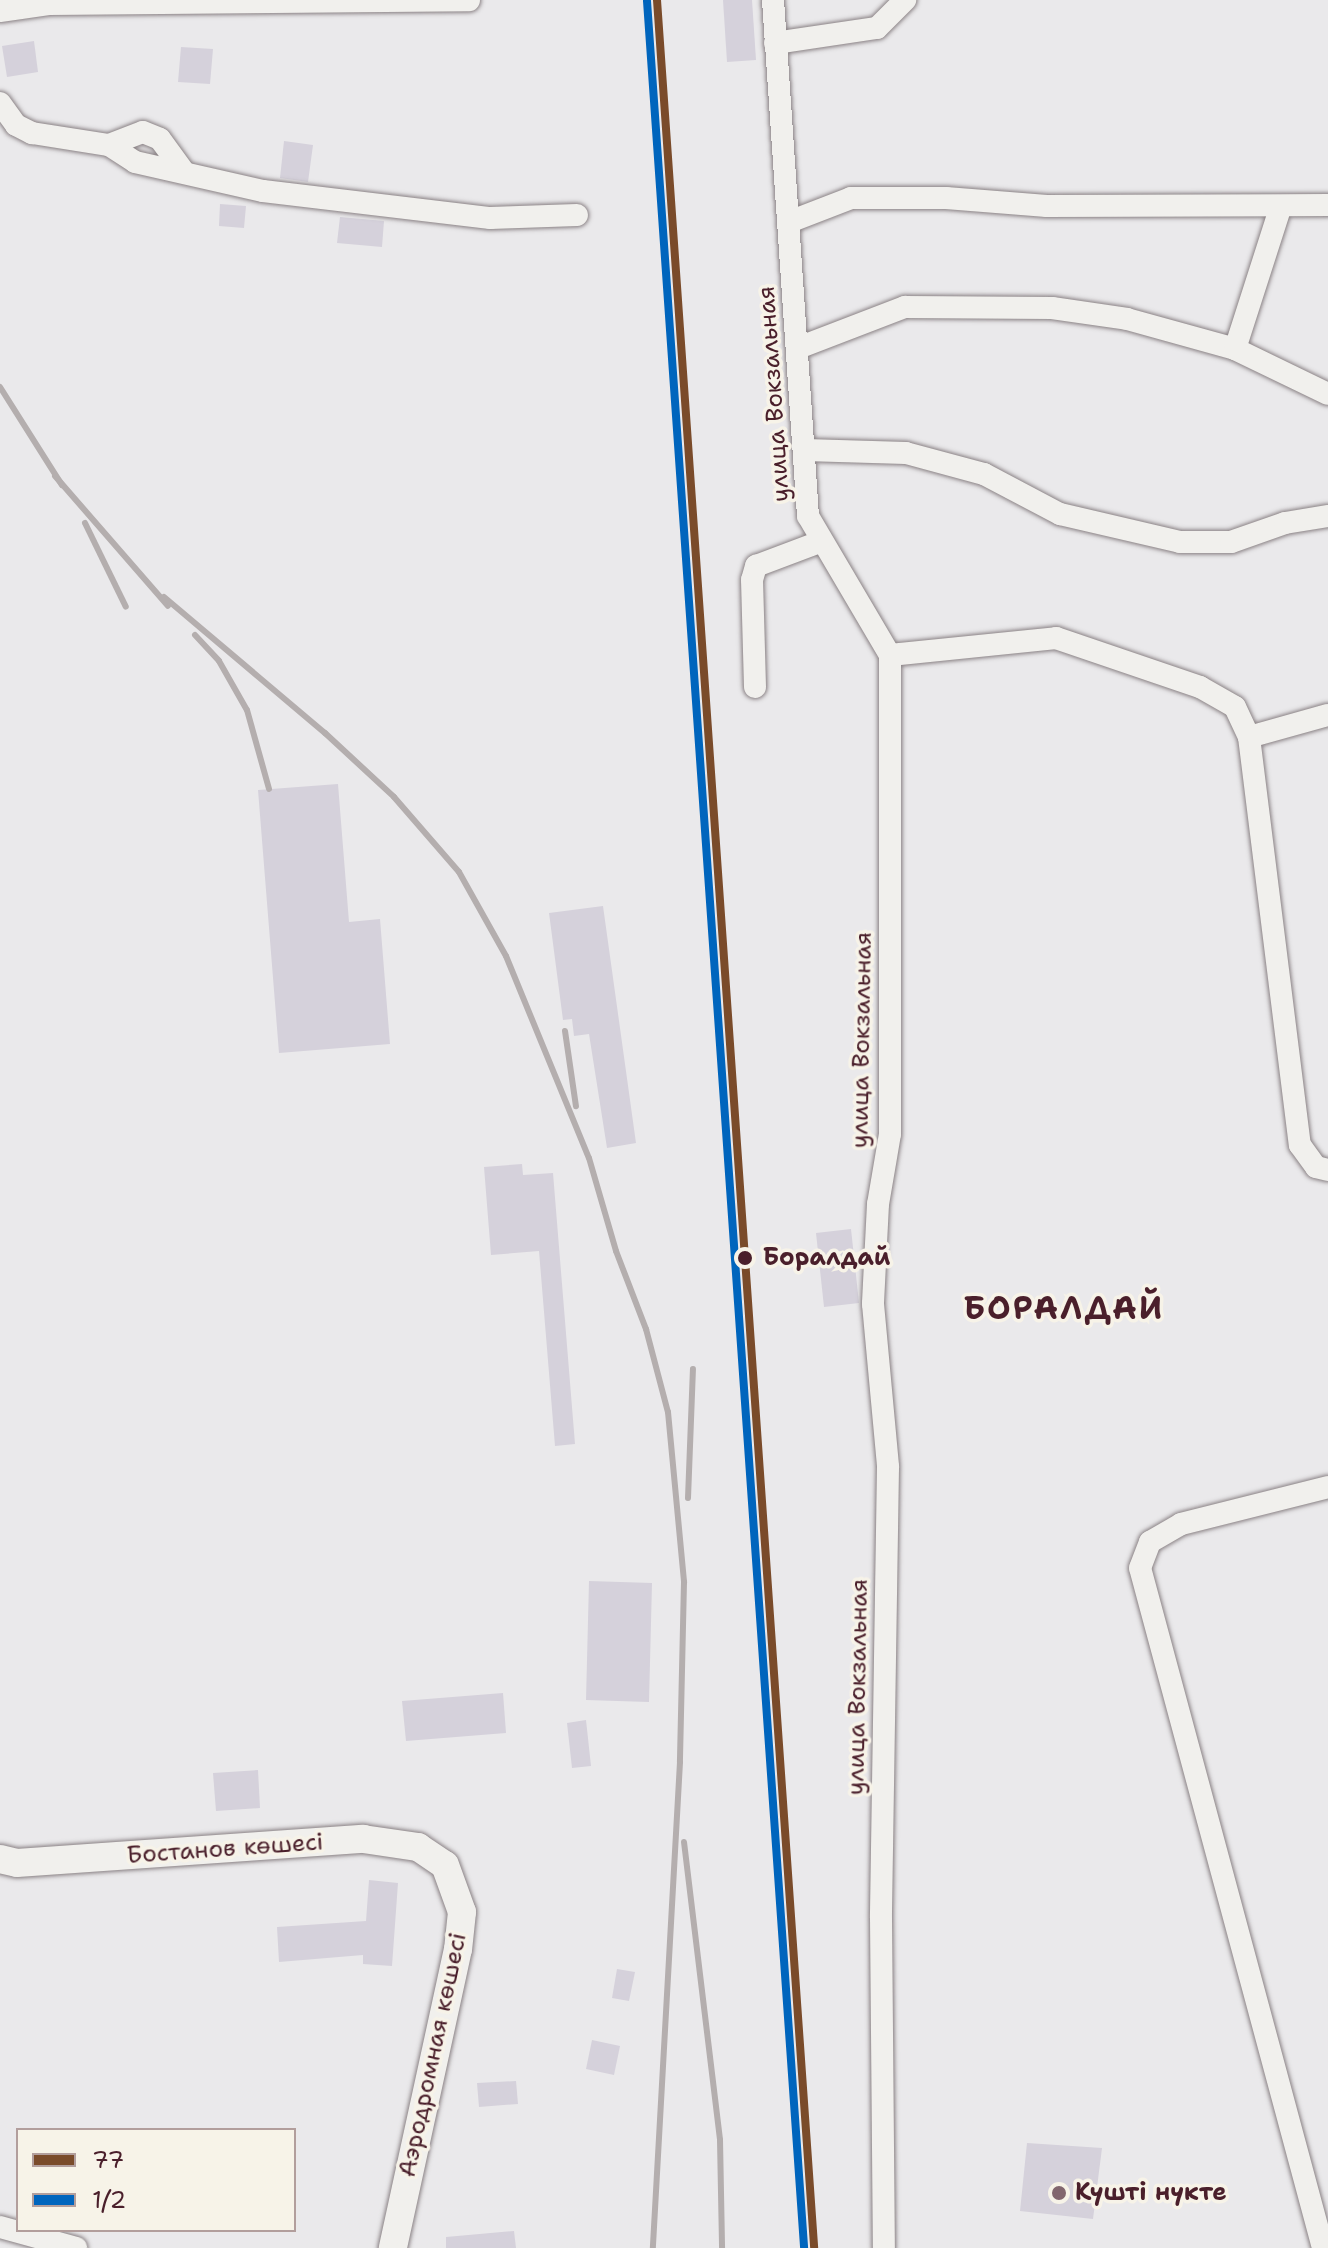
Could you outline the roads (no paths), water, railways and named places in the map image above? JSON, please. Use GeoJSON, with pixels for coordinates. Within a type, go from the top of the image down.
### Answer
{"type":"FeatureCollection","features":[{"type":"Feature","properties":{"kind":"main road","name":"Бостанов көшесі"},"geometry":{"type":"LineString","coordinates":[[0,1859],[17,1863],[363,1839],[418,1847],[445,1865]]}},
{"type":"Feature","properties":{"kind":"main road","name":"Аэродромная көшесі"},"geometry":{"type":"LineString","coordinates":[[393,2248],[458,1949],[462,1912],[445,1865]]}},
{"type":"Feature","properties":{"kind":"street"},"geometry":{"type":"LineString","coordinates":[[0,11],[49,4],[469,0]]}},
{"type":"Feature","properties":{"kind":"street","name":"улица Вокзальная"},"geometry":{"type":"LineString","coordinates":[[773,0],[808,516],[820,542],[890,655],[890,1134],[878,1204],[873,1304],[888,1467],[881,1918],[884,2248]]}},
{"type":"Feature","properties":{"kind":"street"},"geometry":{"type":"LineString","coordinates":[[775,43],[877,28],[905,0]]}},
{"type":"Feature","properties":{"kind":"street"},"geometry":{"type":"LineString","coordinates":[[0,103],[16,125],[32,133],[109,145],[135,162],[345,204],[490,218],[577,215]]}},
{"type":"Feature","properties":{"kind":"street"},"geometry":{"type":"LineString","coordinates":[[789,222],[851,198],[946,198],[1047,206],[1328,205]]}},
{"type":"Feature","properties":{"kind":"street"},"geometry":{"type":"LineString","coordinates":[[1235,349],[1281,206]]}},
{"type":"Feature","properties":{"kind":"street"},"geometry":{"type":"LineString","coordinates":[[798,348],[905,307],[1052,308],[1127,319],[1235,349],[1328,394]]}},
{"type":"Feature","properties":{"kind":"street"},"geometry":{"type":"LineString","coordinates":[[805,450],[906,453],[984,474],[1060,514],[1180,542],[1231,542],[1285,523],[1328,516]]}},
{"type":"Feature","properties":{"kind":"street"},"geometry":{"type":"LineString","coordinates":[[755,687],[752,580],[756,566],[820,542]]}},
{"type":"Feature","properties":{"kind":"street"},"geometry":{"type":"LineString","coordinates":[[890,655],[1056,638],[1200,687],[1235,707],[1249,737],[1300,1145],[1316,1167],[1328,1170]]}},
{"type":"Feature","properties":{"kind":"street"},"geometry":{"type":"LineString","coordinates":[[1249,737],[1328,715]]}},
{"type":"Feature","properties":{"kind":"street"},"geometry":{"type":"LineString","coordinates":[[1323,2248],[1140,1568],[1150,1542],[1181,1524],[1328,1487]]}},
{"type":"Feature","properties":{"kind":"street"},"geometry":{"type":"LineString","coordinates":[[3,2234],[76,2248]]}},
{"type":"Feature","properties":{"kind":"railway"},"geometry":{"type":"LineString","coordinates":[[0,387],[62,485]]}},
{"type":"Feature","properties":{"kind":"railway"},"geometry":{"type":"LineString","coordinates":[[55,476],[168,606]]}},
{"type":"Feature","properties":{"kind":"railway"},"geometry":{"type":"LineString","coordinates":[[85,523],[126,607]]}},
{"type":"Feature","properties":{"kind":"railway"},"geometry":{"type":"LineString","coordinates":[[164,597],[325,733],[394,797],[459,872],[506,956],[589,1158],[616,1251],[646,1329],[668,1412],[684,1582],[680,1762],[653,2248]]}},
{"type":"Feature","properties":{"kind":"railway"},"geometry":{"type":"LineString","coordinates":[[195,635],[219,661],[247,710],[269,789]]}},
{"type":"Feature","properties":{"kind":"railway"},"geometry":{"type":"LineString","coordinates":[[565,1031],[576,1106]]}},
{"type":"Feature","properties":{"kind":"railway"},"geometry":{"type":"LineString","coordinates":[[688,1498],[693,1369]]}},
{"type":"Feature","properties":{"kind":"railway"},"geometry":{"type":"LineString","coordinates":[[684,1842],[720,2140],[722,2248]]}},
{"type":"Feature","properties":{"kind":"place","name":"Боралдай"},"geometry":{"type":"Point","coordinates":[745,1258]}},
{"type":"Feature","properties":{"kind":"place","name":"Күшті нүкте"},"geometry":{"type":"Point","coordinates":[1059,2193]}},
{"type":"Feature","properties":{"kind":"district","name":"БОРАЛДАЙ"},"geometry":{"type":"Point","coordinates":[1064,1308]}}]}
